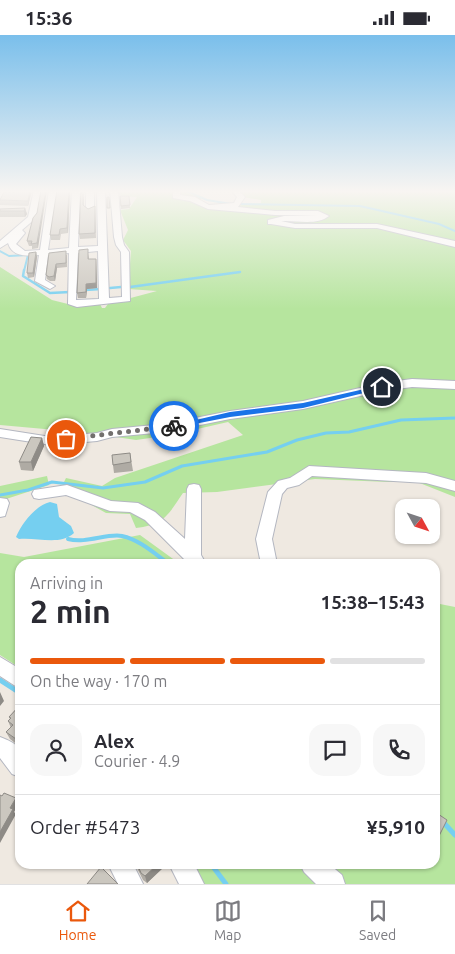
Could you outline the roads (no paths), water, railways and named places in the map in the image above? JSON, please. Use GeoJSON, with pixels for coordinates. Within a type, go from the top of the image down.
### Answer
{"type":"FeatureCollection","features":[{"type":"Feature","properties":{"kind":"street"},"geometry":{"type":"LineString","coordinates":[[47,230],[40,281],[50,286]]}},
{"type":"Feature","properties":{"kind":"street"},"geometry":{"type":"LineString","coordinates":[[75,230],[71,302],[77,305],[127,299],[125,252],[120,245],[117,230]]}},
{"type":"Feature","properties":{"kind":"street"},"geometry":{"type":"LineString","coordinates":[[103,230],[104,302]]}},
{"type":"Feature","properties":{"kind":"street"},"geometry":{"type":"LineString","coordinates":[[391,230],[455,244]]}},
{"type":"Feature","properties":{"kind":"street"},"geometry":{"type":"LineString","coordinates":[[0,245],[18,231],[22,233],[11,244],[18,251],[24,253],[104,248]]}},
{"type":"Feature","properties":{"kind":"street"},"geometry":{"type":"LineString","coordinates":[[0,433],[51,441],[97,437],[112,433],[166,428],[230,415],[303,405],[382,387],[412,383],[455,385]]}},
{"type":"Feature","properties":{"kind":"street"},"geometry":{"type":"LineString","coordinates":[[268,559],[264,539],[275,492],[283,484],[294,482],[310,471],[426,478],[455,486]]}},
{"type":"Feature","properties":{"kind":"street"},"geometry":{"type":"LineString","coordinates":[[194,489],[196,559]]}},
{"type":"Feature","properties":{"kind":"street"},"geometry":{"type":"LineString","coordinates":[[39,494],[67,490],[110,506],[133,507],[150,516],[195,559]]}},
{"type":"Feature","properties":{"kind":"street"},"geometry":{"type":"LineString","coordinates":[[0,503],[2,503],[0,513]]}},
{"type":"Feature","properties":{"kind":"street"},"geometry":{"type":"LineString","coordinates":[[0,665],[15,676]]}},
{"type":"Feature","properties":{"kind":"street"},"geometry":{"type":"LineString","coordinates":[[0,747],[9,751],[15,759]]}},
{"type":"Feature","properties":{"kind":"street"},"geometry":{"type":"LineString","coordinates":[[123,869],[131,884]]}},
{"type":"Feature","properties":{"kind":"street"},"geometry":{"type":"LineString","coordinates":[[317,869],[333,884]]}},
{"type":"Feature","properties":{"kind":"water"},"geometry":{"type":"Polygon","coordinates":[[[50,502],[57,504],[59,517],[71,526],[74,533],[68,537],[55,540],[19,539],[16,537],[30,516],[39,507],[50,502]]]}},
{"type":"Feature","properties":{"kind":"waterway"},"geometry":{"type":"LineString","coordinates":[[0,251],[9,256],[28,255],[24,271]]}},
{"type":"Feature","properties":{"kind":"waterway"},"geometry":{"type":"LineString","coordinates":[[24,270],[23,276],[50,293],[70,292]]}},
{"type":"Feature","properties":{"kind":"waterway"},"geometry":{"type":"LineString","coordinates":[[130,287],[240,272]]}},
{"type":"Feature","properties":{"kind":"waterway"},"geometry":{"type":"LineString","coordinates":[[110,288],[121,287]]}},
{"type":"Feature","properties":{"kind":"waterway"},"geometry":{"type":"LineString","coordinates":[[85,290],[101,289]]}},
{"type":"Feature","properties":{"kind":"waterway"},"geometry":{"type":"LineString","coordinates":[[0,495],[28,490],[52,482],[103,488],[145,482],[182,466],[267,452],[297,440],[326,433],[349,432],[401,420],[455,418]]}},
{"type":"Feature","properties":{"kind":"waterway"},"geometry":{"type":"LineString","coordinates":[[68,539],[82,540],[116,535],[122,536],[141,544],[162,559]]}},
{"type":"Feature","properties":{"kind":"waterway"},"geometry":{"type":"LineString","coordinates":[[0,680],[15,690]]}},
{"type":"Feature","properties":{"kind":"waterway"},"geometry":{"type":"LineString","coordinates":[[443,822],[455,835]]}},
{"type":"Feature","properties":{"kind":"waterway"},"geometry":{"type":"LineString","coordinates":[[215,869],[226,884]]}}]}
